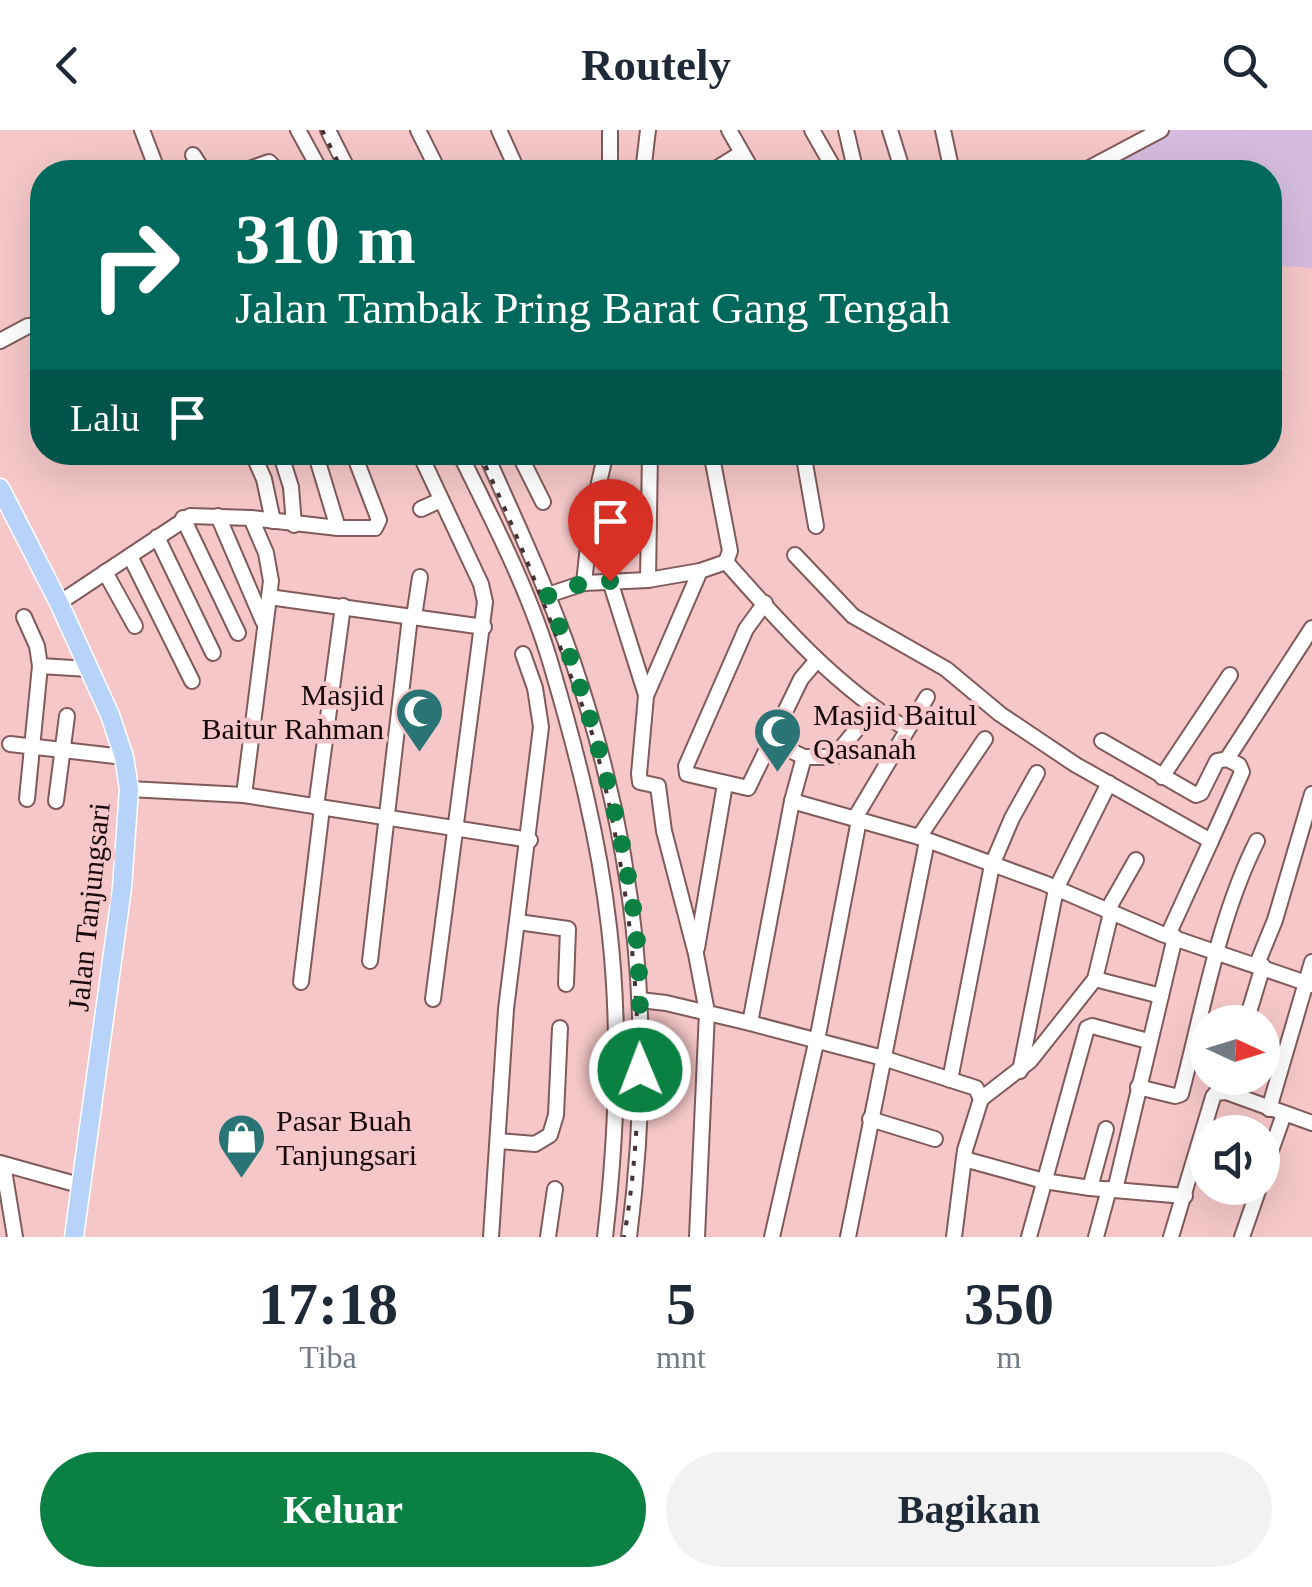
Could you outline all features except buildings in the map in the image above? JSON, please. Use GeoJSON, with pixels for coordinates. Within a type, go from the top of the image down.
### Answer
{"type":"FeatureCollection","features":[{"type":"Feature","properties":{"kind":"main road","name":"Jalan Tanjungsari"},"geometry":{"type":"LineString","coordinates":[[0,488],[89,668],[124,758],[129,789],[122,888],[74,1237]]}},
{"type":"Feature","properties":{"kind":"street"},"geometry":{"type":"LineString","coordinates":[[142,130],[153,160]]}},
{"type":"Feature","properties":{"kind":"street"},"geometry":{"type":"LineString","coordinates":[[298,130],[314,160]]}},
{"type":"Feature","properties":{"kind":"street"},"geometry":{"type":"LineString","coordinates":[[328,130],[342,160]]}},
{"type":"Feature","properties":{"kind":"street"},"geometry":{"type":"LineString","coordinates":[[418,130],[432,160]]}},
{"type":"Feature","properties":{"kind":"street"},"geometry":{"type":"LineString","coordinates":[[498,130],[512,160]]}},
{"type":"Feature","properties":{"kind":"street"},"geometry":{"type":"LineString","coordinates":[[610,130],[610,160]]}},
{"type":"Feature","properties":{"kind":"street"},"geometry":{"type":"LineString","coordinates":[[644,160],[648,130]]}},
{"type":"Feature","properties":{"kind":"street"},"geometry":{"type":"LineString","coordinates":[[729,130],[744,160]]}},
{"type":"Feature","properties":{"kind":"street"},"geometry":{"type":"LineString","coordinates":[[812,130],[829,160]]}},
{"type":"Feature","properties":{"kind":"street"},"geometry":{"type":"LineString","coordinates":[[846,130],[853,160]]}},
{"type":"Feature","properties":{"kind":"street"},"geometry":{"type":"LineString","coordinates":[[890,130],[899,160]]}},
{"type":"Feature","properties":{"kind":"street"},"geometry":{"type":"LineString","coordinates":[[943,130],[949,160]]}},
{"type":"Feature","properties":{"kind":"street"},"geometry":{"type":"LineString","coordinates":[[1105,160],[1161,130]]}},
{"type":"Feature","properties":{"kind":"street"},"geometry":{"type":"LineString","coordinates":[[730,160],[740,154]]}},
{"type":"Feature","properties":{"kind":"street"},"geometry":{"type":"LineString","coordinates":[[193,155],[196,160]]}},
{"type":"Feature","properties":{"kind":"street"},"geometry":{"type":"LineString","coordinates":[[0,341],[30,326]]}},
{"type":"Feature","properties":{"kind":"street"},"geometry":{"type":"LineString","coordinates":[[258,465],[273,522]]}},
{"type":"Feature","properties":{"kind":"street"},"geometry":{"type":"LineString","coordinates":[[284,465],[291,487],[294,525]]}},
{"type":"Feature","properties":{"kind":"street"},"geometry":{"type":"LineString","coordinates":[[319,465],[338,528]]}},
{"type":"Feature","properties":{"kind":"street"},"geometry":{"type":"LineString","coordinates":[[59,602],[183,518],[197,514],[294,525],[375,528],[379,520],[359,465]]}},
{"type":"Feature","properties":{"kind":"street"},"geometry":{"type":"LineString","coordinates":[[425,465],[481,584],[485,602],[433,999]]}},
{"type":"Feature","properties":{"kind":"street"},"geometry":{"type":"LineString","coordinates":[[465,465],[524,594],[552,667],[591,812],[610,930],[616,1035],[614,1149],[606,1237]]}},
{"type":"Feature","properties":{"kind":"street"},"geometry":{"type":"LineString","coordinates":[[491,465],[572,660],[605,768],[633,908],[640,1000],[638,1169],[629,1237]]}},
{"type":"Feature","properties":{"kind":"street"},"geometry":{"type":"LineString","coordinates":[[529,465],[543,502]]}},
{"type":"Feature","properties":{"kind":"street"},"geometry":{"type":"LineString","coordinates":[[584,583],[590,518],[603,465]]}},
{"type":"Feature","properties":{"kind":"street"},"geometry":{"type":"LineString","coordinates":[[648,580],[650,465]]}},
{"type":"Feature","properties":{"kind":"street"},"geometry":{"type":"LineString","coordinates":[[714,465],[730,550],[726,562]]}},
{"type":"Feature","properties":{"kind":"street"},"geometry":{"type":"LineString","coordinates":[[804,465],[816,526]]}},
{"type":"Feature","properties":{"kind":"street"},"geometry":{"type":"LineString","coordinates":[[421,509],[441,500]]}},
{"type":"Feature","properties":{"kind":"street"},"geometry":{"type":"LineString","coordinates":[[218,516],[264,624]]}},
{"type":"Feature","properties":{"kind":"street"},"geometry":{"type":"LineString","coordinates":[[183,518],[238,632]]}},
{"type":"Feature","properties":{"kind":"street"},"geometry":{"type":"LineString","coordinates":[[244,795],[271,569],[251,518]]}},
{"type":"Feature","properties":{"kind":"street"},"geometry":{"type":"LineString","coordinates":[[156,537],[214,653]]}},
{"type":"Feature","properties":{"kind":"street"},"geometry":{"type":"LineString","coordinates":[[795,555],[853,616],[946,669],[1012,723],[1211,840]]}},
{"type":"Feature","properties":{"kind":"street"},"geometry":{"type":"LineString","coordinates":[[130,556],[192,681]]}},
{"type":"Feature","properties":{"kind":"street"},"geometry":{"type":"LineString","coordinates":[[548,595],[584,583],[648,580],[726,562]]}},
{"type":"Feature","properties":{"kind":"street"},"geometry":{"type":"LineString","coordinates":[[726,562],[817,660],[874,708],[907,728]]}},
{"type":"Feature","properties":{"kind":"street"},"geometry":{"type":"LineString","coordinates":[[697,1237],[707,1012],[668,847],[658,786],[639,779],[646,696],[700,571]]}},
{"type":"Feature","properties":{"kind":"street"},"geometry":{"type":"LineString","coordinates":[[105,572],[135,626]]}},
{"type":"Feature","properties":{"kind":"street"},"geometry":{"type":"LineString","coordinates":[[370,962],[420,578]]}},
{"type":"Feature","properties":{"kind":"street"},"geometry":{"type":"LineString","coordinates":[[610,581],[646,696]]}},
{"type":"Feature","properties":{"kind":"street"},"geometry":{"type":"LineString","coordinates":[[268,596],[484,627]]}},
{"type":"Feature","properties":{"kind":"street"},"geometry":{"type":"LineString","coordinates":[[765,603],[746,628],[686,766],[687,774],[748,788],[801,679],[817,660]]}},
{"type":"Feature","properties":{"kind":"street"},"geometry":{"type":"LineString","coordinates":[[301,982],[343,606]]}},
{"type":"Feature","properties":{"kind":"street"},"geometry":{"type":"LineString","coordinates":[[24,617],[37,646],[40,666],[27,799]]}},
{"type":"Feature","properties":{"kind":"street"},"geometry":{"type":"LineString","coordinates":[[1102,741],[1198,795],[1217,761],[1227,758],[1312,628]]}},
{"type":"Feature","properties":{"kind":"street"},"geometry":{"type":"LineString","coordinates":[[491,1237],[506,1009],[530,840],[541,716],[523,654]]}},
{"type":"Feature","properties":{"kind":"street"},"geometry":{"type":"LineString","coordinates":[[40,666],[89,668]]}},
{"type":"Feature","properties":{"kind":"street"},"geometry":{"type":"LineString","coordinates":[[1162,777],[1230,675]]}},
{"type":"Feature","properties":{"kind":"street"},"geometry":{"type":"LineString","coordinates":[[772,1237],[817,1040],[857,819],[927,697]]}},
{"type":"Feature","properties":{"kind":"street"},"geometry":{"type":"LineString","coordinates":[[771,741],[804,756],[834,757],[874,708]]}},
{"type":"Feature","properties":{"kind":"street"},"geometry":{"type":"LineString","coordinates":[[56,800],[67,716]]}},
{"type":"Feature","properties":{"kind":"street"},"geometry":{"type":"LineString","coordinates":[[848,1237],[923,839],[985,739]]}},
{"type":"Feature","properties":{"kind":"street"},"geometry":{"type":"LineString","coordinates":[[10,744],[124,758]]}},
{"type":"Feature","properties":{"kind":"street"},"geometry":{"type":"LineString","coordinates":[[750,1023],[804,756]]}},
{"type":"Feature","properties":{"kind":"street"},"geometry":{"type":"LineString","coordinates":[[1096,1237],[1112,1190],[1161,996],[1172,936],[1242,772],[1239,764],[1227,758]]}},
{"type":"Feature","properties":{"kind":"street"},"geometry":{"type":"LineString","coordinates":[[950,1080],[992,864],[1037,773]]}},
{"type":"Feature","properties":{"kind":"street"},"geometry":{"type":"LineString","coordinates":[[1020,1071],[1056,889],[1109,783]]}},
{"type":"Feature","properties":{"kind":"street"},"geometry":{"type":"LineString","coordinates":[[696,954],[732,786]]}},
{"type":"Feature","properties":{"kind":"street"},"geometry":{"type":"LineString","coordinates":[[129,789],[244,795],[530,840]]}},
{"type":"Feature","properties":{"kind":"street"},"geometry":{"type":"LineString","coordinates":[[1250,1005],[1312,794]]}},
{"type":"Feature","properties":{"kind":"street"},"geometry":{"type":"LineString","coordinates":[[792,802],[923,839],[1172,936],[1309,984]]}},
{"type":"Feature","properties":{"kind":"street"},"geometry":{"type":"LineString","coordinates":[[1138,1086],[1182,1094],[1218,952],[1256,841]]}},
{"type":"Feature","properties":{"kind":"street"},"geometry":{"type":"LineString","coordinates":[[954,1237],[964,1159],[981,1099],[1020,1071],[1095,979],[1109,912],[1136,860]]}},
{"type":"Feature","properties":{"kind":"street"},"geometry":{"type":"LineString","coordinates":[[518,922],[568,929],[566,984]]}},
{"type":"Feature","properties":{"kind":"street"},"geometry":{"type":"LineString","coordinates":[[1275,1115],[1312,962]]}},
{"type":"Feature","properties":{"kind":"street"},"geometry":{"type":"LineString","coordinates":[[1095,979],[1161,996]]}},
{"type":"Feature","properties":{"kind":"street"},"geometry":{"type":"LineString","coordinates":[[640,1000],[707,1012],[884,1058],[976,1088],[981,1099]]}},
{"type":"Feature","properties":{"kind":"street"},"geometry":{"type":"LineString","coordinates":[[498,1141],[535,1144],[550,1135],[556,1115],[560,1028]]}},
{"type":"Feature","properties":{"kind":"street"},"geometry":{"type":"LineString","coordinates":[[1029,1237],[1087,1028],[1148,1041]]}},
{"type":"Feature","properties":{"kind":"street"},"geometry":{"type":"LineString","coordinates":[[1171,1237],[1215,1095]]}},
{"type":"Feature","properties":{"kind":"street"},"geometry":{"type":"LineString","coordinates":[[1246,1095],[1276,1112],[1312,1122]]}},
{"type":"Feature","properties":{"kind":"street"},"geometry":{"type":"LineString","coordinates":[[870,1119],[935,1139]]}},
{"type":"Feature","properties":{"kind":"street"},"geometry":{"type":"LineString","coordinates":[[1090,1188],[1106,1129]]}},
{"type":"Feature","properties":{"kind":"street"},"geometry":{"type":"LineString","coordinates":[[964,1159],[1044,1181],[1185,1196]]}},
{"type":"Feature","properties":{"kind":"street"},"geometry":{"type":"LineString","coordinates":[[15,1237],[2,1163],[80,1186]]}},
{"type":"Feature","properties":{"kind":"street"},"geometry":{"type":"LineString","coordinates":[[548,1237],[556,1189]]}},
{"type":"Feature","properties":{"kind":"street"},"geometry":{"type":"LineString","coordinates":[[1242,1237],[1252,1205]]}},
{"type":"Feature","properties":{"kind":"shaded area"},"geometry":{"type":"Polygon","coordinates":[[[1162,130],[1312,130],[1312,268],[1282,266],[1282,160],[1103,160],[1162,130]]]}},
{"type":"Feature","properties":{"kind":"railway"},"geometry":{"type":"LineString","coordinates":[[322,130],[337,160]]}},
{"type":"Feature","properties":{"kind":"railway"},"geometry":{"type":"LineString","coordinates":[[485,465],[536,583],[590,726],[621,868],[636,991],[638,1053],[637,1115],[624,1237]]}},
{"type":"Feature","properties":{"kind":"place","name":"Masjid Baitur Rahman"},"geometry":{"type":"Point","coordinates":[419,754]}},
{"type":"Feature","properties":{"kind":"place","name":"Masjid Baitul Qasanah"},"geometry":{"type":"Point","coordinates":[778,774]}},
{"type":"Feature","properties":{"kind":"place","name":"Pasar Buah Tanjungsari"},"geometry":{"type":"Point","coordinates":[241,1180]}},
{"type":"Feature","properties":{"kind":"route"},"geometry":{"type":"LineString","coordinates":[[610,581],[584,583],[548,595],[588,709],[620,836],[639,967],[640,1070]]}}]}
